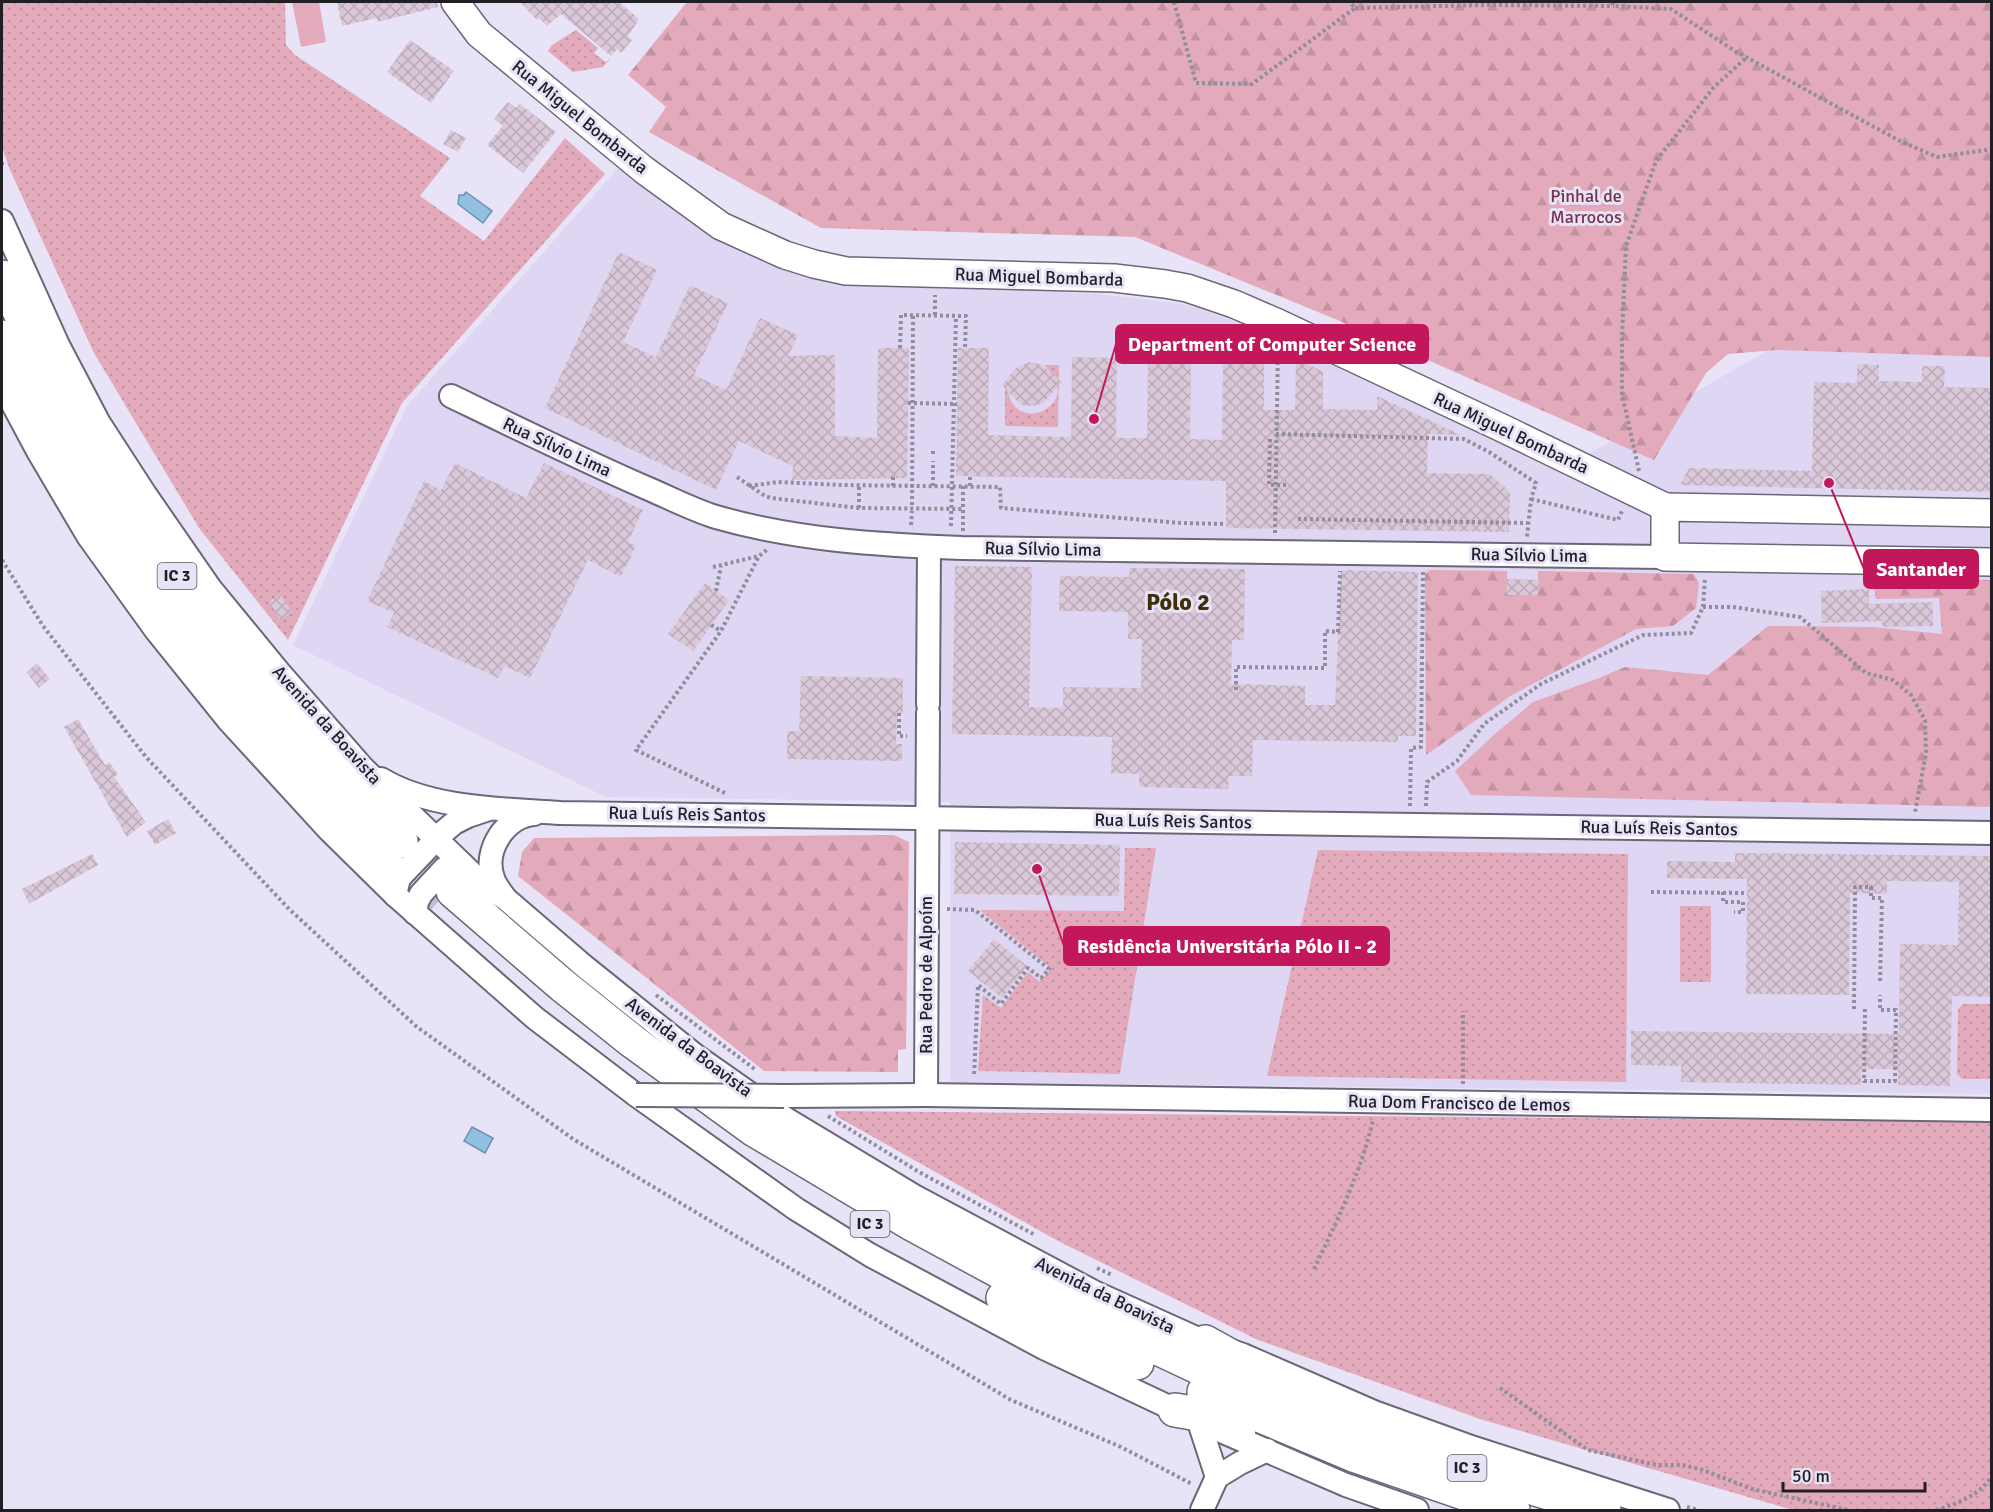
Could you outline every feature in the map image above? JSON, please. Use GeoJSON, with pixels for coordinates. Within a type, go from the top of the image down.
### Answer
{"type":"FeatureCollection","features":[{"type":"Feature","properties":{"kind":"highway","name":"Avenida da Boavista"},"geometry":{"type":"LineString","coordinates":[[2,277],[40,352],[127,506],[194,600],[394,849],[298,767],[236,698],[172,618],[88,494],[37,406],[2,337]]}},
{"type":"Feature","properties":{"kind":"highway","name":"Avenida da Boavista"},"geometry":{"type":"LineString","coordinates":[[442,893],[551,1000],[737,1140],[883,1232],[1057,1328],[1189,1386],[1361,1443],[1467,1468],[1604,1510]]}},
{"type":"Feature","properties":{"kind":"highway"},"geometry":{"type":"LineString","coordinates":[[1204,1342],[1239,1362],[1333,1406],[1361,1443]]}},
{"type":"Feature","properties":{"kind":"highway"},"geometry":{"type":"LineString","coordinates":[[1187,1416],[1204,1416],[1289,1448],[1361,1443]]}},
{"type":"Feature","properties":{"kind":"highway","name":"Avenida da Boavista"},"geometry":{"type":"LineString","coordinates":[[1361,1443],[1513,1510]]}},
{"type":"Feature","properties":{"kind":"street","name":"Rua Miguel Bombarda"},"geometry":{"type":"LineString","coordinates":[[455,2],[479,34],[644,170],[721,226],[762,246],[814,264],[846,271],[1114,278],[1187,288],[1234,304],[1269,320],[1665,507]]}},
{"type":"Feature","properties":{"kind":"street","name":"Avenida da Boavista"},"geometry":{"type":"LineString","coordinates":[[2,221],[58,345],[99,423],[145,494],[210,588],[279,672],[363,768],[435,840],[442,893],[535,1018],[636,1095],[796,1209],[870,1255],[1044,1348],[1187,1416],[1346,1485],[1417,1510]]}},
{"type":"Feature","properties":{"kind":"street","name":"Avenida da Boavista"},"geometry":{"type":"LineString","coordinates":[[2,384],[88,536],[154,629],[229,721],[329,830],[395,895],[442,893],[485,886],[506,899],[585,967],[696,1056],[786,1119],[914,1196],[1094,1292],[1204,1342],[1243,1355],[1374,1412],[1564,1478],[1668,1510]]}},
{"type":"Feature","properties":{"kind":"street","name":"Rua Sílvio Lima"},"geometry":{"type":"LineString","coordinates":[[451,396],[602,469],[714,516],[798,536],[889,546],[1992,562]]}},
{"type":"Feature","properties":{"kind":"street"},"geometry":{"type":"LineString","coordinates":[[1665,557],[1665,507],[1992,513]]}},
{"type":"Feature","properties":{"kind":"street","name":"Rua Pedro de Alpoím"},"geometry":{"type":"LineString","coordinates":[[926,1095],[930,547]]}},
{"type":"Feature","properties":{"kind":"street","name":"Rua Luís Reis Santos"},"geometry":{"type":"LineString","coordinates":[[363,768],[391,785],[439,801],[491,809],[560,813],[1992,833]]}},
{"type":"Feature","properties":{"kind":"street"},"geometry":{"type":"LineString","coordinates":[[395,895],[399,878],[435,840],[461,819],[491,809]]}},
{"type":"Feature","properties":{"kind":"street"},"geometry":{"type":"LineString","coordinates":[[506,899],[492,877],[491,857],[505,827],[523,815],[560,813]]}},
{"type":"Feature","properties":{"kind":"street"},"geometry":{"type":"LineString","coordinates":[[636,1095],[926,1095]]}},
{"type":"Feature","properties":{"kind":"street","name":"Rua Dom Francisco de Lemos"},"geometry":{"type":"LineString","coordinates":[[926,1095],[1992,1110]]}},
{"type":"Feature","properties":{"kind":"street"},"geometry":{"type":"LineString","coordinates":[[1187,1416],[1209,1494],[1240,1463],[1267,1450]]}},
{"type":"Feature","properties":{"kind":"path"},"geometry":{"type":"LineString","coordinates":[[1174,2],[1197,83],[1252,84],[1356,8],[1488,3],[1613,4],[1671,9],[1747,57],[1898,140],[1937,157],[1992,148]]}},
{"type":"Feature","properties":{"kind":"path"},"geometry":{"type":"LineString","coordinates":[[1350,2],[1356,8]]}},
{"type":"Feature","properties":{"kind":"path"},"geometry":{"type":"LineString","coordinates":[[1531,499],[1618,520],[1639,472],[1622,394],[1626,246],[1656,162],[1714,87],[1747,57]]}},
{"type":"Feature","properties":{"kind":"path"},"geometry":{"type":"LineString","coordinates":[[900,348],[901,315],[966,316],[965,348]]}},
{"type":"Feature","properties":{"kind":"path"},"geometry":{"type":"LineString","coordinates":[[912,505],[910,403],[913,315]]}},
{"type":"Feature","properties":{"kind":"path"},"geometry":{"type":"LineString","coordinates":[[951,526],[956,404],[956,316]]}},
{"type":"Feature","properties":{"kind":"path"},"geometry":{"type":"LineString","coordinates":[[1275,552],[1278,348]]}},
{"type":"Feature","properties":{"kind":"path"},"geometry":{"type":"LineString","coordinates":[[910,403],[956,404]]}},
{"type":"Feature","properties":{"kind":"path"},"geometry":{"type":"LineString","coordinates":[[1276,435],[1464,439],[1489,452],[1536,483],[1527,523],[1527,555]]}},
{"type":"Feature","properties":{"kind":"path"},"geometry":{"type":"LineString","coordinates":[[1270,439],[1269,485],[1287,485]]}},
{"type":"Feature","properties":{"kind":"path"},"geometry":{"type":"LineString","coordinates":[[1263,456],[1270,456]]}},
{"type":"Feature","properties":{"kind":"path"},"geometry":{"type":"LineString","coordinates":[[933,461],[933,486]]}},
{"type":"Feature","properties":{"kind":"path"},"geometry":{"type":"LineString","coordinates":[[737,477],[771,498],[859,508],[963,509]]}},
{"type":"Feature","properties":{"kind":"path"},"geometry":{"type":"LineString","coordinates":[[893,477],[893,486]]}},
{"type":"Feature","properties":{"kind":"path"},"geometry":{"type":"LineString","coordinates":[[970,477],[970,486]]}},
{"type":"Feature","properties":{"kind":"path"},"geometry":{"type":"LineString","coordinates":[[749,486],[778,482],[1000,487],[1000,508],[1182,523],[1226,524]]}},
{"type":"Feature","properties":{"kind":"path"},"geometry":{"type":"LineString","coordinates":[[859,508],[860,485]]}},
{"type":"Feature","properties":{"kind":"path"},"geometry":{"type":"LineString","coordinates":[[963,486],[963,526]]}},
{"type":"Feature","properties":{"kind":"path"},"geometry":{"type":"LineString","coordinates":[[911,525],[912,511]]}},
{"type":"Feature","properties":{"kind":"path"},"geometry":{"type":"LineString","coordinates":[[1298,519],[1342,517],[1527,523]]}},
{"type":"Feature","properties":{"kind":"path"},"geometry":{"type":"LineString","coordinates":[[1267,524],[1275,524]]}},
{"type":"Feature","properties":{"kind":"path"},"geometry":{"type":"LineString","coordinates":[[713,567],[759,556],[721,631],[636,750],[725,793]]}},
{"type":"Feature","properties":{"kind":"path"},"geometry":{"type":"LineString","coordinates":[[2,560],[43,626],[146,757],[289,909],[417,1027],[573,1139],[1011,1400],[1120,1447],[1209,1494]]}},
{"type":"Feature","properties":{"kind":"path"},"geometry":{"type":"LineString","coordinates":[[716,591],[721,566]]}},
{"type":"Feature","properties":{"kind":"path"},"geometry":{"type":"LineString","coordinates":[[1236,690],[1236,667],[1324,668],[1325,632],[1338,632],[1340,567]]}},
{"type":"Feature","properties":{"kind":"path"},"geometry":{"type":"LineString","coordinates":[[1418,825],[1411,747],[1421,747],[1423,568]]}},
{"type":"Feature","properties":{"kind":"path"},"geometry":{"type":"LineString","coordinates":[[1418,825],[1427,782],[1457,761],[1484,724],[1541,684],[1643,635],[1691,633],[1703,607],[1706,571]]}},
{"type":"Feature","properties":{"kind":"path"},"geometry":{"type":"LineString","coordinates":[[1703,607],[1733,607],[1800,617],[1866,673],[1893,680],[1911,695],[1925,720],[1926,753],[1915,811],[1897,831]]}},
{"type":"Feature","properties":{"kind":"path"},"geometry":{"type":"LineString","coordinates":[[711,625],[721,631]]}},
{"type":"Feature","properties":{"kind":"path"},"geometry":{"type":"LineString","coordinates":[[899,713],[899,738],[907,736]]}},
{"type":"Feature","properties":{"kind":"path"},"geometry":{"type":"LineString","coordinates":[[1854,1009],[1856,887],[1871,887],[1871,898],[1882,898],[1880,982]]}},
{"type":"Feature","properties":{"kind":"path"},"geometry":{"type":"LineString","coordinates":[[1651,891],[1744,893]]}},
{"type":"Feature","properties":{"kind":"path"},"geometry":{"type":"LineString","coordinates":[[1723,892],[1723,902],[1743,902],[1743,912],[1734,912]]}},
{"type":"Feature","properties":{"kind":"path"},"geometry":{"type":"LineString","coordinates":[[947,909],[975,910],[1049,969],[1041,978],[1028,968],[1001,1004],[978,986],[974,1078]]}},
{"type":"Feature","properties":{"kind":"path"},"geometry":{"type":"LineString","coordinates":[[651,991],[761,1074]]}},
{"type":"Feature","properties":{"kind":"path"},"geometry":{"type":"LineString","coordinates":[[1865,1010],[1864,1081],[1879,1083],[1895,1081],[1896,1010],[1880,1010],[1880,995]]}},
{"type":"Feature","properties":{"kind":"path"},"geometry":{"type":"LineString","coordinates":[[1463,1011],[1463,1103]]}},
{"type":"Feature","properties":{"kind":"path"},"geometry":{"type":"LineString","coordinates":[[1314,1269],[1336,1222],[1368,1142],[1377,1102]]}},
{"type":"Feature","properties":{"kind":"path"},"geometry":{"type":"LineString","coordinates":[[819,1111],[919,1172],[1040,1238]]}},
{"type":"Feature","properties":{"kind":"path"},"geometry":{"type":"LineString","coordinates":[[1091,1265],[1121,1280]]}},
{"type":"Feature","properties":{"kind":"path"},"geometry":{"type":"LineString","coordinates":[[1500,1388],[1588,1450],[1657,1464],[1683,1465],[1703,1470],[1752,1489],[1848,1510]]}},
{"type":"Feature","properties":{"kind":"path"},"geometry":{"type":"LineString","coordinates":[[1936,1510],[1956,1504],[1986,1486],[1992,1476]]}},
{"type":"Feature","properties":{"kind":"shaded area"},"geometry":{"type":"Polygon","coordinates":[[[620,166],[859,282],[1099,294],[1176,303],[1197,308],[1234,321],[1561,470],[1848,304],[1991,308],[1991,1094],[950,1082],[950,802],[606,797],[293,645],[407,406],[620,166]]]}},
{"type":"Feature","properties":{"kind":"green space"},"geometry":{"type":"Polygon","coordinates":[[[2,2],[285,2],[286,45],[295,55],[450,158],[420,196],[484,241],[565,138],[605,174],[402,403],[288,640],[199,528],[94,353],[10,170],[2,147],[2,2]]]}},
{"type":"Feature","properties":{"kind":"green space"},"geometry":{"type":"Polygon","coordinates":[[[292,2],[319,2],[326,42],[301,47],[292,2]]]}},
{"type":"Feature","properties":{"kind":"green space","name":"Pinhal de Marrocos"},"geometry":{"type":"Polygon","coordinates":[[[687,2],[1991,2],[1991,357],[1776,350],[1728,354],[1706,373],[1654,460],[1335,319],[1135,237],[821,228],[649,132],[666,107],[628,75],[687,2]]]}},
{"type":"Feature","properties":{"kind":"green space"},"geometry":{"type":"Polygon","coordinates":[[[576,30],[598,48],[594,53],[606,62],[611,58],[603,67],[573,72],[548,51],[552,45],[576,30]]]}},
{"type":"Feature","properties":{"kind":"green space"},"geometry":{"type":"Polygon","coordinates":[[[1045,365],[1059,365],[1058,427],[1005,426],[1005,381],[1007,381],[1009,397],[1016,407],[1025,413],[1044,410],[1052,404],[1057,396],[1057,385],[1045,365]]]}},
{"type":"Feature","properties":{"kind":"green space"},"geometry":{"type":"Polygon","coordinates":[[[1430,570],[1507,571],[1507,595],[1538,595],[1538,571],[1694,574],[1699,583],[1696,608],[1673,626],[1636,629],[1512,695],[1426,755],[1425,574],[1430,570]]]}},
{"type":"Feature","properties":{"kind":"green space"},"geometry":{"type":"Polygon","coordinates":[[[1873,577],[1991,580],[1991,807],[1471,795],[1455,771],[1533,702],[1625,667],[1708,675],[1768,626],[1874,627],[1942,634],[1939,598],[1876,599],[1873,577]]]}},
{"type":"Feature","properties":{"kind":"green space"},"geometry":{"type":"Polygon","coordinates":[[[894,835],[909,842],[906,1049],[898,1050],[898,1072],[764,1071],[518,876],[522,852],[534,838],[894,835]]]}},
{"type":"Feature","properties":{"kind":"green space"},"geometry":{"type":"Polygon","coordinates":[[[1125,848],[1156,848],[1120,1074],[978,1071],[983,995],[1001,1008],[1028,972],[1040,982],[1051,968],[980,910],[1124,911],[1125,848]]]}},
{"type":"Feature","properties":{"kind":"green space"},"geometry":{"type":"Polygon","coordinates":[[[1318,850],[1628,854],[1626,1082],[1267,1076],[1318,850]]]}},
{"type":"Feature","properties":{"kind":"green space"},"geometry":{"type":"Polygon","coordinates":[[[1680,906],[1711,906],[1711,982],[1680,982],[1680,906]]]}},
{"type":"Feature","properties":{"kind":"green space"},"geometry":{"type":"Polygon","coordinates":[[[1963,1004],[1991,1004],[1991,1079],[1962,1079],[1957,1074],[1958,1009],[1963,1004]]]}},
{"type":"Feature","properties":{"kind":"green space"},"geometry":{"type":"Polygon","coordinates":[[[835,1111],[1991,1122],[1991,1510],[1793,1510],[1483,1420],[1258,1340],[1058,1241],[836,1116],[835,1111]]]}},
{"type":"Feature","properties":{"kind":"water"},"geometry":{"type":"Polygon","coordinates":[[[466,192],[492,211],[483,223],[458,204],[459,195],[464,195],[466,192]]]}},
{"type":"Feature","properties":{"kind":"water"},"geometry":{"type":"Polygon","coordinates":[[[472,1127],[493,1138],[485,1153],[464,1141],[472,1127]]]}},
{"type":"Feature","properties":{"kind":"building"},"geometry":{"type":"Polygon","coordinates":[[[337,2],[437,2],[438,7],[377,22],[377,18],[342,26],[337,2]]]}},
{"type":"Feature","properties":{"kind":"building"},"geometry":{"type":"Polygon","coordinates":[[[520,2],[619,2],[639,19],[628,36],[632,40],[621,53],[617,49],[611,56],[561,14],[547,26],[539,18],[537,20],[520,2]]]}},
{"type":"Feature","properties":{"kind":"building"},"geometry":{"type":"Polygon","coordinates":[[[410,40],[454,71],[431,103],[387,72],[410,40]]]}},
{"type":"Feature","properties":{"kind":"building"},"geometry":{"type":"Polygon","coordinates":[[[508,102],[516,108],[520,104],[556,132],[523,173],[487,145],[503,126],[494,119],[508,102]]]}},
{"type":"Feature","properties":{"kind":"building"},"geometry":{"type":"Polygon","coordinates":[[[451,130],[466,138],[458,152],[443,144],[451,130]]]}},
{"type":"Feature","properties":{"kind":"building"},"geometry":{"type":"Polygon","coordinates":[[[619,252],[657,270],[623,342],[656,357],[690,285],[728,303],[694,375],[726,390],[760,318],[798,335],[788,356],[835,355],[835,436],[877,438],[878,348],[909,348],[907,478],[792,480],[793,466],[739,441],[716,490],[545,408],[619,252]]]}},
{"type":"Feature","properties":{"kind":"building"},"geometry":{"type":"Polygon","coordinates":[[[958,348],[989,348],[988,435],[1071,437],[1072,357],[1117,358],[1116,438],[1147,438],[1148,358],[1191,359],[1190,439],[1222,440],[1223,360],[1264,360],[1264,410],[1295,410],[1296,358],[1323,372],[1323,409],[1377,410],[1377,396],[1461,435],[1428,434],[1427,473],[1490,474],[1510,492],[1509,532],[1226,528],[1226,481],[956,476],[958,348]]]}},
{"type":"Feature","properties":{"kind":"building"},"geometry":{"type":"Polygon","coordinates":[[[1029,362],[1042,365],[1062,382],[1045,401],[1031,406],[1017,401],[1002,385],[1016,368],[1029,362]]]}},
{"type":"Feature","properties":{"kind":"building"},"geometry":{"type":"Polygon","coordinates":[[[1857,364],[1879,365],[1879,381],[1922,382],[1922,366],[1945,366],[1944,387],[1992,388],[1992,492],[1680,485],[1689,468],[1812,471],[1814,382],[1857,383],[1857,364]]]}},
{"type":"Feature","properties":{"kind":"building"},"geometry":{"type":"Polygon","coordinates":[[[455,463],[526,498],[544,463],[643,510],[628,542],[636,546],[621,577],[588,560],[530,678],[505,666],[498,678],[387,627],[394,613],[367,601],[424,481],[441,490],[455,463]]]}},
{"type":"Feature","properties":{"kind":"building"},"geometry":{"type":"Polygon","coordinates":[[[955,566],[1032,567],[1029,707],[1063,708],[1063,687],[1141,688],[1142,639],[1128,639],[1128,612],[1059,611],[1060,576],[1129,577],[1129,568],[1245,569],[1244,640],[1232,640],[1231,684],[1305,686],[1305,705],[1335,705],[1341,570],[1418,572],[1416,736],[1398,736],[1398,742],[1253,740],[1252,776],[1229,776],[1228,789],[1139,787],[1139,774],[1111,773],[1112,737],[952,734],[955,566]]]}},
{"type":"Feature","properties":{"kind":"building"},"geometry":{"type":"Polygon","coordinates":[[[1507,579],[1539,580],[1538,595],[1506,595],[1507,579]]]}},
{"type":"Feature","properties":{"kind":"building"},"geometry":{"type":"Polygon","coordinates":[[[705,583],[729,600],[693,651],[668,634],[705,583]]]}},
{"type":"Feature","properties":{"kind":"building"},"geometry":{"type":"Polygon","coordinates":[[[1869,589],[1869,604],[1933,602],[1933,626],[1883,627],[1882,621],[1822,623],[1821,591],[1869,589]]]}},
{"type":"Feature","properties":{"kind":"building"},"geometry":{"type":"Polygon","coordinates":[[[280,594],[292,613],[280,620],[269,602],[280,594]]]}},
{"type":"Feature","properties":{"kind":"building"},"geometry":{"type":"Polygon","coordinates":[[[37,663],[50,679],[39,688],[26,672],[37,663]]]}},
{"type":"Feature","properties":{"kind":"building"},"geometry":{"type":"Polygon","coordinates":[[[801,676],[903,678],[903,713],[897,713],[896,744],[902,744],[902,761],[787,759],[787,731],[799,731],[801,676]]]}},
{"type":"Feature","properties":{"kind":"building"},"geometry":{"type":"Polygon","coordinates":[[[78,719],[105,765],[109,762],[118,774],[114,777],[146,822],[127,837],[64,727],[78,719]]]}},
{"type":"Feature","properties":{"kind":"building"},"geometry":{"type":"Polygon","coordinates":[[[168,819],[176,833],[155,845],[147,831],[168,819]]]}},
{"type":"Feature","properties":{"kind":"building"},"geometry":{"type":"Polygon","coordinates":[[[955,842],[1120,845],[1119,896],[954,894],[955,842]]]}},
{"type":"Feature","properties":{"kind":"building"},"geometry":{"type":"Polygon","coordinates":[[[1735,853],[1992,856],[1992,997],[1952,996],[1950,1086],[1898,1085],[1898,1069],[1861,1069],[1861,1085],[1681,1082],[1681,1066],[1631,1065],[1631,1031],[1899,1034],[1900,944],[1958,945],[1959,882],[1887,881],[1887,894],[1850,893],[1849,995],[1746,994],[1747,879],[1667,878],[1667,861],[1735,862],[1735,853]]]}},
{"type":"Feature","properties":{"kind":"building"},"geometry":{"type":"Polygon","coordinates":[[[92,854],[98,865],[29,904],[22,889],[92,854]]]}},
{"type":"Feature","properties":{"kind":"building"},"geometry":{"type":"Polygon","coordinates":[[[994,939],[1027,966],[1002,998],[968,971],[994,939]]]}},
{"type":"Feature","properties":{"kind":"tunnel"},"geometry":{"type":"LineString","coordinates":[[386,857],[437,903]]}},
{"type":"Feature","properties":{"kind":"place","name":"Department of Computer Science"},"geometry":{"type":"Point","coordinates":[1094,419]}},
{"type":"Feature","properties":{"kind":"place","name":"Santander"},"geometry":{"type":"Point","coordinates":[1829,483]}},
{"type":"Feature","properties":{"kind":"place","name":"Residência Universitária Pólo II - 2"},"geometry":{"type":"Point","coordinates":[1037,869]}},
{"type":"Feature","properties":{"kind":"district","name":"Pólo 2"},"geometry":{"type":"Point","coordinates":[1178,602]}}]}
